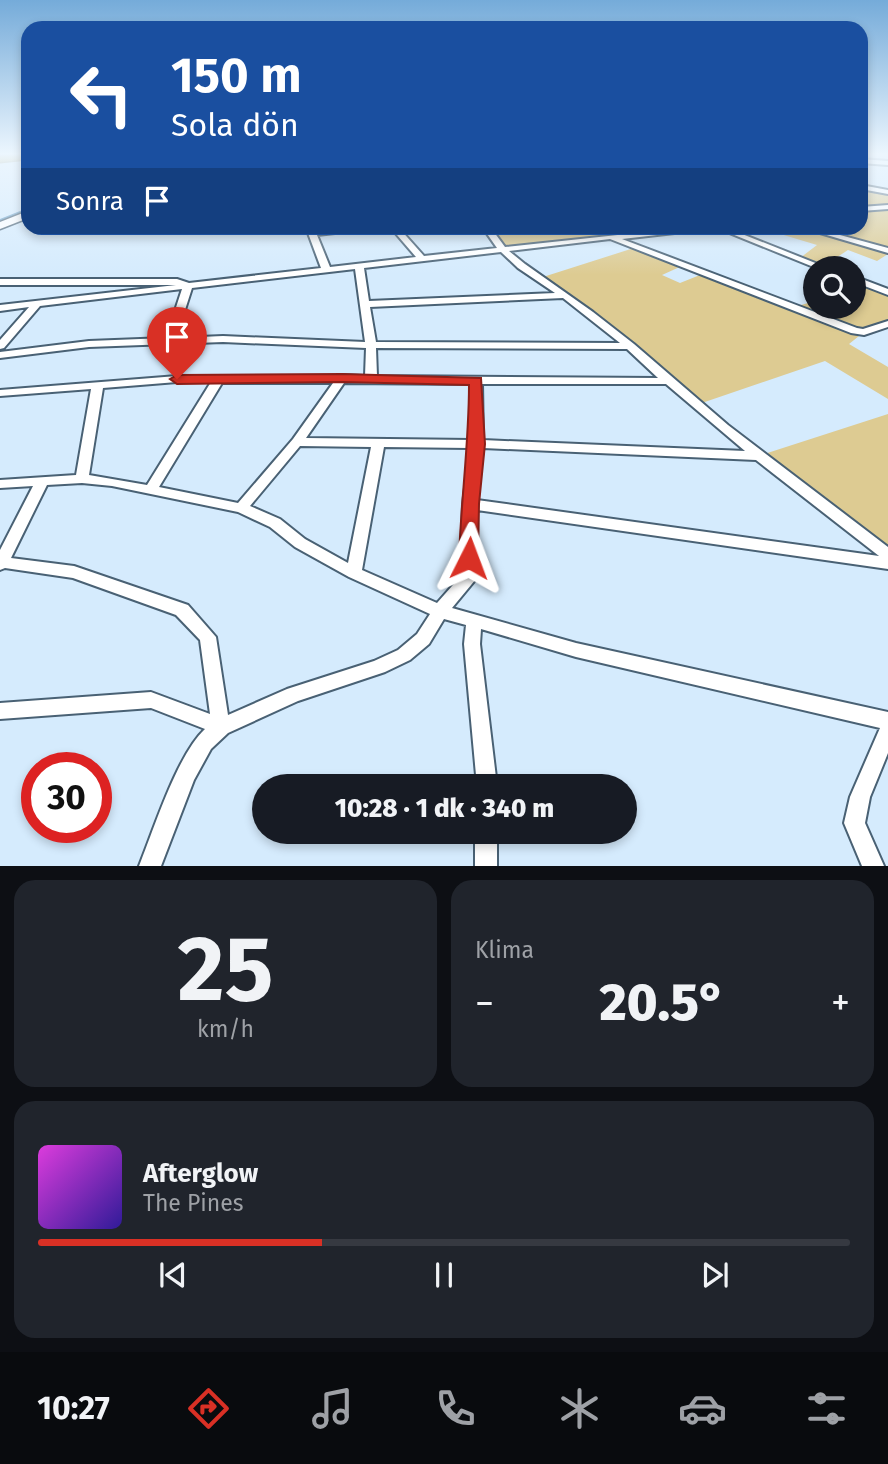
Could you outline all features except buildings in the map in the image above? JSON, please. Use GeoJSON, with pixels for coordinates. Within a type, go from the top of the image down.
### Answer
{"type":"FeatureCollection","features":[{"type":"Feature","properties":{"kind":"street"},"geometry":{"type":"LineString","coordinates":[[868,208],[888,206]]}},
{"type":"Feature","properties":{"kind":"street"},"geometry":{"type":"LineString","coordinates":[[0,226],[21,217]]}},
{"type":"Feature","properties":{"kind":"street"},"geometry":{"type":"LineString","coordinates":[[313,235],[326,269]]}},
{"type":"Feature","properties":{"kind":"street"},"geometry":{"type":"LineString","coordinates":[[401,235],[420,257]]}},
{"type":"Feature","properties":{"kind":"street"},"geometry":{"type":"LineString","coordinates":[[492,235],[500,248],[528,273],[565,295],[630,346],[667,381],[758,456],[888,555]]}},
{"type":"Feature","properties":{"kind":"street"},"geometry":{"type":"LineString","coordinates":[[0,308],[420,257],[631,235]]}},
{"type":"Feature","properties":{"kind":"street"},"geometry":{"type":"LineString","coordinates":[[738,235],[803,260]]}},
{"type":"Feature","properties":{"kind":"street"},"geometry":{"type":"LineString","coordinates":[[833,235],[888,250]]}},
{"type":"Feature","properties":{"kind":"street"},"geometry":{"type":"LineString","coordinates":[[611,237],[855,331],[864,332],[888,324]]}},
{"type":"Feature","properties":{"kind":"street"},"geometry":{"type":"LineString","coordinates":[[359,265],[371,345],[370,379]]}},
{"type":"Feature","properties":{"kind":"street"},"geometry":{"type":"LineString","coordinates":[[0,282],[177,282],[188,286]]}},
{"type":"Feature","properties":{"kind":"street"},"geometry":{"type":"LineString","coordinates":[[866,284],[888,292]]}},
{"type":"Feature","properties":{"kind":"street"},"geometry":{"type":"LineString","coordinates":[[170,340],[188,286]]}},
{"type":"Feature","properties":{"kind":"street"},"geometry":{"type":"LineString","coordinates":[[366,304],[565,295]]}},
{"type":"Feature","properties":{"kind":"street"},"geometry":{"type":"LineString","coordinates":[[0,346],[37,304]]}},
{"type":"Feature","properties":{"kind":"street"},"geometry":{"type":"LineString","coordinates":[[0,355],[89,344],[223,339],[371,345],[630,346]]}},
{"type":"Feature","properties":{"kind":"street"},"geometry":{"type":"LineString","coordinates":[[0,393],[98,384],[218,380],[342,378],[667,381]]}},
{"type":"Feature","properties":{"kind":"street"},"geometry":{"type":"LineString","coordinates":[[242,508],[297,442],[342,378]]}},
{"type":"Feature","properties":{"kind":"street"},"geometry":{"type":"LineString","coordinates":[[150,490],[218,380]]}},
{"type":"Feature","properties":{"kind":"street"},"geometry":{"type":"LineString","coordinates":[[150,866],[186,775],[204,743],[221,727],[293,695],[379,667],[404,654],[423,639],[440,611],[468,579],[470,504],[477,444],[476,381]]}},
{"type":"Feature","properties":{"kind":"street"},"geometry":{"type":"LineString","coordinates":[[82,479],[98,384]]}},
{"type":"Feature","properties":{"kind":"street"},"geometry":{"type":"LineString","coordinates":[[297,442],[477,444],[758,456]]}},
{"type":"Feature","properties":{"kind":"street"},"geometry":{"type":"LineString","coordinates":[[354,573],[378,444]]}},
{"type":"Feature","properties":{"kind":"street"},"geometry":{"type":"LineString","coordinates":[[0,484],[82,479],[242,508],[275,523],[300,543],[354,573],[440,611],[576,650],[888,721]]}},
{"type":"Feature","properties":{"kind":"street"},"geometry":{"type":"LineString","coordinates":[[43,480],[1,563],[74,572],[182,610],[208,638],[221,727]]}},
{"type":"Feature","properties":{"kind":"street"},"geometry":{"type":"LineString","coordinates":[[470,504],[888,563]]}},
{"type":"Feature","properties":{"kind":"street"},"geometry":{"type":"LineString","coordinates":[[476,620],[472,627],[472,644],[486,774]]}},
{"type":"Feature","properties":{"kind":"street"},"geometry":{"type":"LineString","coordinates":[[0,711],[151,701],[221,727]]}},
{"type":"Feature","properties":{"kind":"street"},"geometry":{"type":"LineString","coordinates":[[873,866],[854,823],[860,797],[888,730]]}},
{"type":"Feature","properties":{"kind":"street"},"geometry":{"type":"LineString","coordinates":[[486,844],[486,866]]}},
{"type":"Feature","properties":{"kind":"shaded area"},"geometry":{"type":"Polygon","coordinates":[[[868,194],[888,194],[888,254],[877,261],[848,250],[839,256],[800,258],[817,245],[783,235],[868,235],[868,194]]]}},
{"type":"Feature","properties":{"kind":"shaded area"},"geometry":{"type":"Polygon","coordinates":[[[492,235],[631,235],[501,248],[492,235]]]}},
{"type":"Feature","properties":{"kind":"shaded area"},"geometry":{"type":"Polygon","coordinates":[[[637,247],[684,265],[662,275],[680,283],[705,273],[794,307],[803,304],[803,319],[866,319],[866,287],[871,286],[888,292],[888,324],[864,332],[849,344],[888,367],[888,399],[825,361],[696,405],[543,277],[637,247]]]}},
{"type":"Feature","properties":{"kind":"shaded area"},"geometry":{"type":"Polygon","coordinates":[[[888,414],[888,555],[758,456],[888,414]]]}},
{"type":"Feature","properties":{"kind":"waterway"},"geometry":{"type":"LineString","coordinates":[[0,220],[21,212]]}},
{"type":"Feature","properties":{"kind":"route"},"geometry":{"type":"LineString","coordinates":[[177,379],[342,378],[476,381],[477,444],[470,504],[469,558]]}}]}
